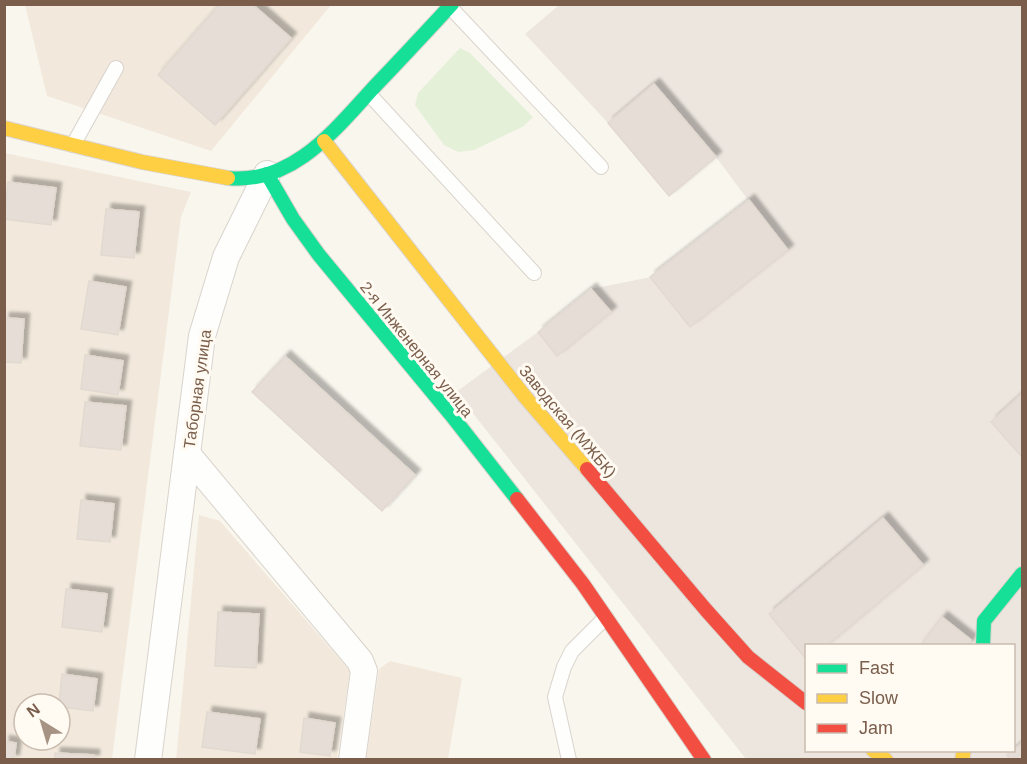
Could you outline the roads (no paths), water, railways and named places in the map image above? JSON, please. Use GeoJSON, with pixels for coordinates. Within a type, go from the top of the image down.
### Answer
{"type":"FeatureCollection","features":[{"type":"Feature","properties":{"kind":"street"},"geometry":{"type":"LineString","coordinates":[[4,128],[147,164],[249,179],[267,174],[303,158],[324,141],[451,6]]}},
{"type":"Feature","properties":{"kind":"street","name":"Заводская (МЖБК)"},"geometry":{"type":"LineString","coordinates":[[324,141],[526,398],[706,610],[748,657],[805,701]]}},
{"type":"Feature","properties":{"kind":"street","name":"Таборная улица"},"geometry":{"type":"LineString","coordinates":[[148,759],[202,336],[226,257],[267,174]]}},
{"type":"Feature","properties":{"kind":"street","name":"2-я Инженерная улица"},"geometry":{"type":"LineString","coordinates":[[267,174],[292,219],[319,255],[452,416],[583,584],[704,759]]}},
{"type":"Feature","properties":{"kind":"street"},"geometry":{"type":"LineString","coordinates":[[187,454],[360,661],[364,671],[352,759]]}},
{"type":"Feature","properties":{"kind":"street"},"geometry":{"type":"LineString","coordinates":[[983,644],[984,621],[1023,574]]}},
{"type":"Feature","properties":{"kind":"lane"},"geometry":{"type":"LineString","coordinates":[[451,6],[601,167]]}},
{"type":"Feature","properties":{"kind":"lane"},"geometry":{"type":"LineString","coordinates":[[73,145],[116,68]]}},
{"type":"Feature","properties":{"kind":"lane"},"geometry":{"type":"LineString","coordinates":[[369,94],[534,273]]}},
{"type":"Feature","properties":{"kind":"lane"},"geometry":{"type":"LineString","coordinates":[[569,759],[555,697],[564,667],[572,651],[606,617]]}}]}
